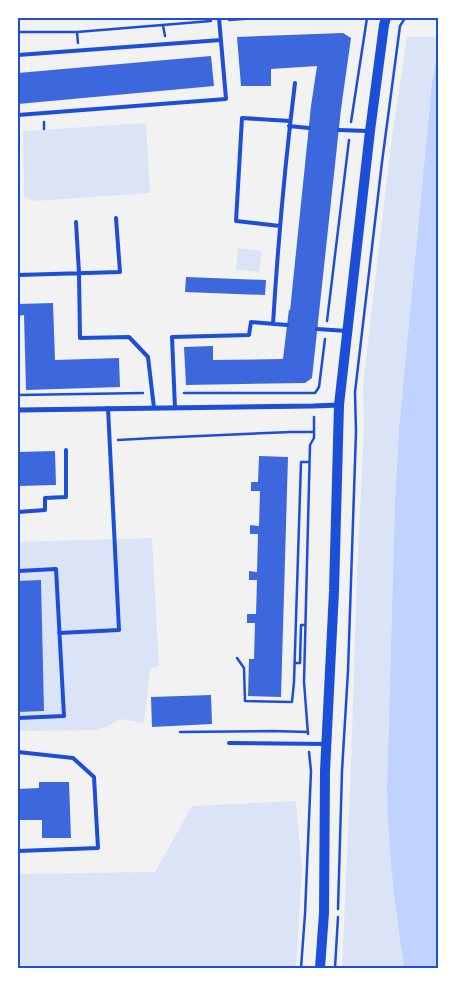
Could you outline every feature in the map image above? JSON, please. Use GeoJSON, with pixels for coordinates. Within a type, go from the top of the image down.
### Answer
{"type":"FeatureCollection","features":[{"type":"Feature","properties":{"kind":"main road"},"geometry":{"type":"LineString","coordinates":[[320,968],[324,913],[326,744],[334,591],[339,405],[370,131],[386,18]]}},
{"type":"Feature","properties":{"kind":"street"},"geometry":{"type":"LineString","coordinates":[[18,410],[339,405]]}},
{"type":"Feature","properties":{"kind":"lane"},"geometry":{"type":"LineString","coordinates":[[18,115],[226,99],[219,19]]}},
{"type":"Feature","properties":{"kind":"lane"},"geometry":{"type":"LineString","coordinates":[[18,55],[221,40]]}},
{"type":"Feature","properties":{"kind":"lane"},"geometry":{"type":"LineString","coordinates":[[273,324],[280,226],[295,83]]}},
{"type":"Feature","properties":{"kind":"lane"},"geometry":{"type":"LineString","coordinates":[[280,226],[236,221],[242,118],[309,128]]}},
{"type":"Feature","properties":{"kind":"lane"},"geometry":{"type":"LineString","coordinates":[[339,130],[370,131]]}},
{"type":"Feature","properties":{"kind":"lane"},"geometry":{"type":"LineString","coordinates":[[18,275],[120,272],[116,218]]}},
{"type":"Feature","properties":{"kind":"lane"},"geometry":{"type":"LineString","coordinates":[[76,222],[80,338],[129,337],[148,357],[154,408]]}},
{"type":"Feature","properties":{"kind":"lane"},"geometry":{"type":"LineString","coordinates":[[175,408],[172,337],[249,335],[251,322],[287,325]]}},
{"type":"Feature","properties":{"kind":"lane"},"geometry":{"type":"LineString","coordinates":[[317,329],[347,331]]}},
{"type":"Feature","properties":{"kind":"lane"},"geometry":{"type":"LineString","coordinates":[[59,633],[120,630],[108,408]]}},
{"type":"Feature","properties":{"kind":"lane"},"geometry":{"type":"LineString","coordinates":[[18,512],[45,510],[45,498],[66,497],[66,450]]}},
{"type":"Feature","properties":{"kind":"lane"},"geometry":{"type":"LineString","coordinates":[[18,571],[56,569],[64,716],[18,718]]}},
{"type":"Feature","properties":{"kind":"lane"},"geometry":{"type":"LineString","coordinates":[[230,743],[326,744]]}},
{"type":"Feature","properties":{"kind":"lane"},"geometry":{"type":"LineString","coordinates":[[18,752],[73,758],[94,777],[98,848],[18,851]]}},
{"type":"Feature","properties":{"kind":"path"},"geometry":{"type":"LineString","coordinates":[[18,32],[77,32],[219,19],[257,18]]}},
{"type":"Feature","properties":{"kind":"path"},"geometry":{"type":"LineString","coordinates":[[316,393],[319,387],[350,131],[367,18]]}},
{"type":"Feature","properties":{"kind":"path"},"geometry":{"type":"LineString","coordinates":[[336,968],[356,432],[355,392],[396,55],[400,26],[405,18]]}},
{"type":"Feature","properties":{"kind":"path"},"geometry":{"type":"LineString","coordinates":[[301,968],[311,771],[304,682],[310,446],[314,438],[314,417]]}},
{"type":"Feature","properties":{"kind":"path"},"geometry":{"type":"LineString","coordinates":[[154,438],[314,432]]}},
{"type":"Feature","properties":{"kind":"path"},"geometry":{"type":"LineString","coordinates":[[237,658],[244,668],[245,701],[292,702],[295,663],[300,462],[310,462]]}},
{"type":"Feature","properties":{"kind":"path"},"geometry":{"type":"LineString","coordinates":[[295,663],[300,663],[301,625],[305,625]]}},
{"type":"Feature","properties":{"kind":"path"},"geometry":{"type":"LineString","coordinates":[[180,732],[308,732]]}},
{"type":"Feature","properties":{"kind":"shaded area"},"geometry":{"type":"Polygon","coordinates":[[[407,37],[438,37],[438,56],[432,82],[399,428],[395,502],[387,787],[396,913],[404,968],[342,968],[364,429],[363,385],[391,144],[407,37]]]}},
{"type":"Feature","properties":{"kind":"shaded area"},"geometry":{"type":"Polygon","coordinates":[[[146,123],[150,193],[36,201],[24,197],[23,131],[146,123]]]}},
{"type":"Feature","properties":{"kind":"shaded area"},"geometry":{"type":"Polygon","coordinates":[[[238,248],[262,251],[259,272],[236,269],[238,248]]]}},
{"type":"Feature","properties":{"kind":"shaded area"},"geometry":{"type":"Polygon","coordinates":[[[152,538],[159,666],[150,669],[144,723],[119,719],[109,726],[95,730],[18,731],[18,542],[152,538]]]}},
{"type":"Feature","properties":{"kind":"shaded area"},"geometry":{"type":"Polygon","coordinates":[[[296,801],[302,869],[296,968],[18,968],[18,874],[155,872],[192,806],[296,801]]]}},
{"type":"Feature","properties":{"kind":"water"},"geometry":{"type":"Polygon","coordinates":[[[438,56],[438,968],[404,968],[392,878],[387,787],[395,502],[399,428],[432,82],[438,56]]]}},
{"type":"Feature","properties":{"kind":"building"},"geometry":{"type":"Polygon","coordinates":[[[343,33],[351,38],[341,109],[312,378],[305,383],[186,385],[184,347],[213,346],[213,360],[283,359],[317,66],[271,69],[271,86],[241,86],[237,37],[343,33]]]}},
{"type":"Feature","properties":{"kind":"building"},"geometry":{"type":"Polygon","coordinates":[[[211,56],[214,86],[18,104],[18,73],[211,56]]]}},
{"type":"Feature","properties":{"kind":"building"},"geometry":{"type":"Polygon","coordinates":[[[186,277],[266,280],[265,295],[185,292],[186,277]]]}},
{"type":"Feature","properties":{"kind":"building"},"geometry":{"type":"Polygon","coordinates":[[[53,303],[55,360],[119,358],[120,387],[26,390],[24,315],[18,316],[18,304],[53,303]]]}},
{"type":"Feature","properties":{"kind":"building"},"geometry":{"type":"Polygon","coordinates":[[[55,451],[56,485],[18,486],[18,452],[55,451]]]}},
{"type":"Feature","properties":{"kind":"building"},"geometry":{"type":"Polygon","coordinates":[[[259,456],[288,457],[281,697],[248,696],[249,659],[254,659],[255,623],[247,623],[247,614],[256,614],[257,580],[249,580],[249,571],[257,572],[258,534],[250,534],[250,525],[259,526],[260,491],[251,491],[251,482],[258,482],[259,456]]]}},
{"type":"Feature","properties":{"kind":"building"},"geometry":{"type":"Polygon","coordinates":[[[41,580],[44,711],[18,712],[18,581],[41,580]]]}},
{"type":"Feature","properties":{"kind":"building"},"geometry":{"type":"Polygon","coordinates":[[[211,695],[212,724],[152,727],[151,697],[211,695]]]}},
{"type":"Feature","properties":{"kind":"building"},"geometry":{"type":"Polygon","coordinates":[[[39,782],[69,782],[71,838],[42,838],[42,820],[18,820],[18,789],[39,788],[39,782]]]}}]}
